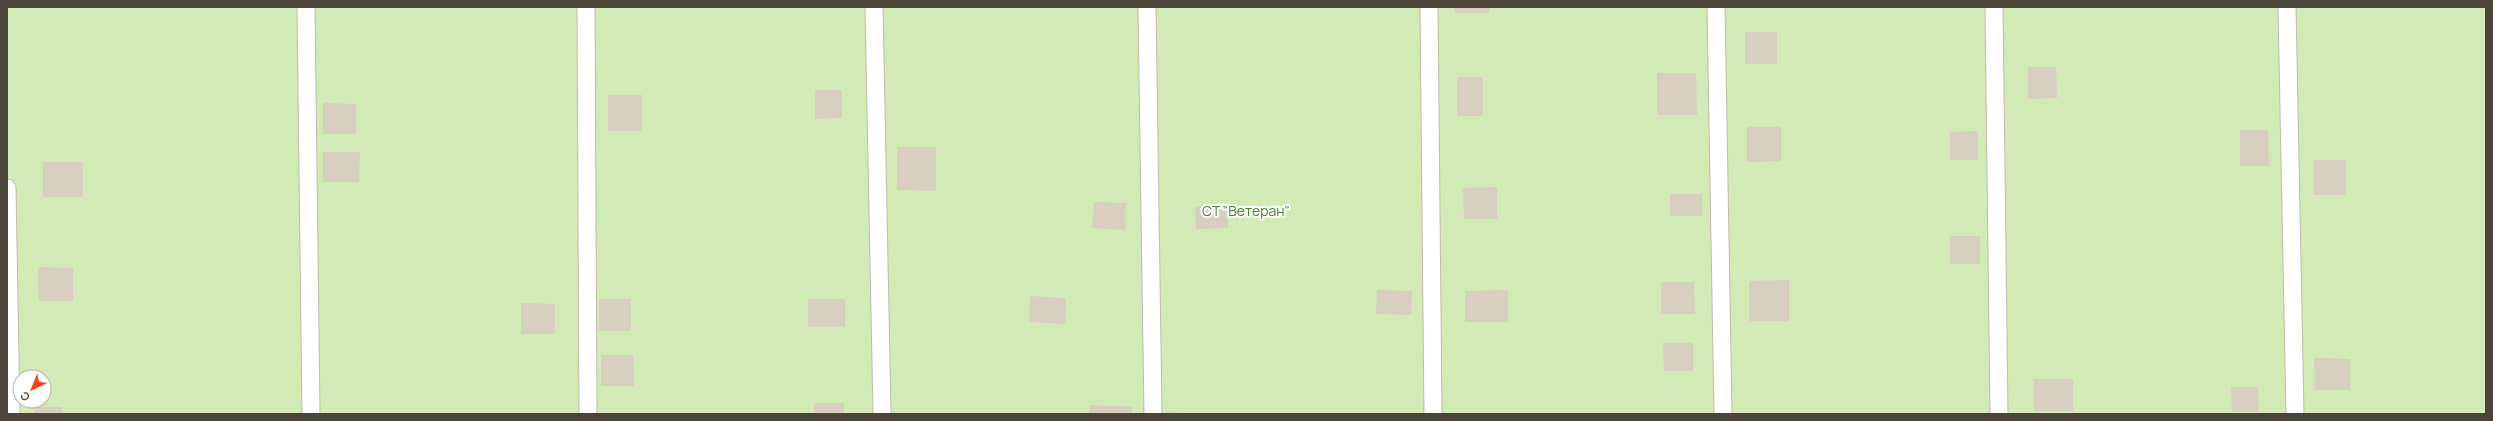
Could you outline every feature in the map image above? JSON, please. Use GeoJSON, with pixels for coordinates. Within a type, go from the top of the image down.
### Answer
{"type":"FeatureCollection","features":[{"type":"Feature","properties":{"kind":"lane"},"geometry":{"type":"LineString","coordinates":[[306,7],[311,414]]}},
{"type":"Feature","properties":{"kind":"lane"},"geometry":{"type":"LineString","coordinates":[[586,7],[588,414]]}},
{"type":"Feature","properties":{"kind":"lane"},"geometry":{"type":"LineString","coordinates":[[874,7],[882,414]]}},
{"type":"Feature","properties":{"kind":"lane"},"geometry":{"type":"LineString","coordinates":[[1147,7],[1153,414]]}},
{"type":"Feature","properties":{"kind":"lane"},"geometry":{"type":"LineString","coordinates":[[1429,7],[1433,414]]}},
{"type":"Feature","properties":{"kind":"lane"},"geometry":{"type":"LineString","coordinates":[[1716,7],[1723,414]]}},
{"type":"Feature","properties":{"kind":"lane"},"geometry":{"type":"LineString","coordinates":[[1994,7],[1999,414]]}},
{"type":"Feature","properties":{"kind":"lane"},"geometry":{"type":"LineString","coordinates":[[2287,7],[2295,414]]}},
{"type":"Feature","properties":{"kind":"lane"},"geometry":{"type":"LineString","coordinates":[[7,188],[12,414]]}},
{"type":"Feature","properties":{"kind":"green space","name":"СТ \"Ветеран\""},"geometry":{"type":"Polygon","coordinates":[[[7,7],[2486,7],[2486,414],[7,414],[7,7]]]}},
{"type":"Feature","properties":{"kind":"building"},"geometry":{"type":"Polygon","coordinates":[[[1455,7],[1489,7],[1489,13],[1455,13],[1455,7]]]}},
{"type":"Feature","properties":{"kind":"building"},"geometry":{"type":"Polygon","coordinates":[[[1745,32],[1777,32],[1777,64],[1745,64],[1745,32]]]}},
{"type":"Feature","properties":{"kind":"building"},"geometry":{"type":"Polygon","coordinates":[[[2028,67],[2056,67],[2057,98],[2028,99],[2028,67]]]}},
{"type":"Feature","properties":{"kind":"building"},"geometry":{"type":"Polygon","coordinates":[[[1657,73],[1696,73],[1697,115],[1657,115],[1657,73]]]}},
{"type":"Feature","properties":{"kind":"building"},"geometry":{"type":"Polygon","coordinates":[[[1457,77],[1483,77],[1483,116],[1457,116],[1457,77]]]}},
{"type":"Feature","properties":{"kind":"building"},"geometry":{"type":"Polygon","coordinates":[[[815,90],[842,90],[842,118],[815,119],[815,90]]]}},
{"type":"Feature","properties":{"kind":"building"},"geometry":{"type":"Polygon","coordinates":[[[608,95],[642,95],[642,131],[608,131],[608,95]]]}},
{"type":"Feature","properties":{"kind":"building"},"geometry":{"type":"Polygon","coordinates":[[[323,103],[356,104],[356,134],[323,134],[323,103]]]}},
{"type":"Feature","properties":{"kind":"building"},"geometry":{"type":"Polygon","coordinates":[[[1747,127],[1781,127],[1781,161],[1747,162],[1747,127]]]}},
{"type":"Feature","properties":{"kind":"building"},"geometry":{"type":"Polygon","coordinates":[[[2240,130],[2268,130],[2269,166],[2240,166],[2240,130]]]}},
{"type":"Feature","properties":{"kind":"building"},"geometry":{"type":"Polygon","coordinates":[[[1978,131],[1978,160],[1950,160],[1950,132],[1978,131]]]}},
{"type":"Feature","properties":{"kind":"building"},"geometry":{"type":"Polygon","coordinates":[[[897,147],[936,147],[936,191],[897,190],[897,147]]]}},
{"type":"Feature","properties":{"kind":"building"},"geometry":{"type":"Polygon","coordinates":[[[323,152],[360,152],[359,182],[323,182],[323,152]]]}},
{"type":"Feature","properties":{"kind":"building"},"geometry":{"type":"Polygon","coordinates":[[[2314,160],[2346,160],[2346,195],[2314,195],[2314,160]]]}},
{"type":"Feature","properties":{"kind":"building"},"geometry":{"type":"Polygon","coordinates":[[[43,162],[83,162],[83,197],[43,197],[43,162]]]}},
{"type":"Feature","properties":{"kind":"building"},"geometry":{"type":"Polygon","coordinates":[[[1497,187],[1497,219],[1464,219],[1463,188],[1497,187]]]}},
{"type":"Feature","properties":{"kind":"building"},"geometry":{"type":"Polygon","coordinates":[[[1670,194],[1702,194],[1702,216],[1670,216],[1670,194]]]}},
{"type":"Feature","properties":{"kind":"building"},"geometry":{"type":"Polygon","coordinates":[[[1094,202],[1126,203],[1125,230],[1092,228],[1094,202]]]}},
{"type":"Feature","properties":{"kind":"building"},"geometry":{"type":"Polygon","coordinates":[[[1227,205],[1228,228],[1196,229],[1195,207],[1227,205]]]}},
{"type":"Feature","properties":{"kind":"building"},"geometry":{"type":"Polygon","coordinates":[[[1950,236],[1980,236],[1980,264],[1950,264],[1950,236]]]}},
{"type":"Feature","properties":{"kind":"building"},"geometry":{"type":"Polygon","coordinates":[[[38,267],[73,268],[73,301],[39,301],[38,267]]]}},
{"type":"Feature","properties":{"kind":"building"},"geometry":{"type":"Polygon","coordinates":[[[1789,280],[1789,321],[1749,321],[1749,281],[1789,280]]]}},
{"type":"Feature","properties":{"kind":"building"},"geometry":{"type":"Polygon","coordinates":[[[1661,282],[1694,282],[1695,314],[1661,314],[1661,282]]]}},
{"type":"Feature","properties":{"kind":"building"},"geometry":{"type":"Polygon","coordinates":[[[1377,290],[1412,291],[1411,315],[1376,314],[1377,290]]]}},
{"type":"Feature","properties":{"kind":"building"},"geometry":{"type":"Polygon","coordinates":[[[1508,290],[1508,322],[1465,322],[1465,291],[1508,290]]]}},
{"type":"Feature","properties":{"kind":"building"},"geometry":{"type":"Polygon","coordinates":[[[1030,296],[1066,298],[1065,324],[1029,322],[1030,296]]]}},
{"type":"Feature","properties":{"kind":"building"},"geometry":{"type":"Polygon","coordinates":[[[599,299],[631,299],[631,331],[599,331],[599,299]]]}},
{"type":"Feature","properties":{"kind":"building"},"geometry":{"type":"Polygon","coordinates":[[[808,299],[845,299],[845,327],[808,327],[808,299]]]}},
{"type":"Feature","properties":{"kind":"building"},"geometry":{"type":"Polygon","coordinates":[[[521,303],[555,304],[555,334],[521,334],[521,303]]]}},
{"type":"Feature","properties":{"kind":"building"},"geometry":{"type":"Polygon","coordinates":[[[1663,343],[1693,343],[1693,371],[1664,371],[1663,343]]]}},
{"type":"Feature","properties":{"kind":"building"},"geometry":{"type":"Polygon","coordinates":[[[601,355],[633,355],[634,386],[601,386],[601,355]]]}},
{"type":"Feature","properties":{"kind":"building"},"geometry":{"type":"Polygon","coordinates":[[[2314,358],[2350,359],[2350,390],[2315,390],[2314,358]]]}},
{"type":"Feature","properties":{"kind":"building"},"geometry":{"type":"Polygon","coordinates":[[[2034,379],[2073,379],[2073,411],[2034,411],[2034,379]]]}},
{"type":"Feature","properties":{"kind":"building"},"geometry":{"type":"Polygon","coordinates":[[[2231,387],[2258,387],[2259,412],[2232,412],[2231,387]]]}},
{"type":"Feature","properties":{"kind":"building"},"geometry":{"type":"Polygon","coordinates":[[[814,403],[844,403],[844,414],[814,414],[814,403]]]}},
{"type":"Feature","properties":{"kind":"building"},"geometry":{"type":"Polygon","coordinates":[[[1089,405],[1132,407],[1132,414],[1089,414],[1089,405]]]}},
{"type":"Feature","properties":{"kind":"building"},"geometry":{"type":"Polygon","coordinates":[[[52,407],[62,407],[62,414],[34,414],[34,409],[52,409],[52,407]]]}},
{"type":"Feature","properties":{"kind":"building"},"geometry":{"type":"Polygon","coordinates":[[[1166,412],[1186,413],[1186,414],[1166,414],[1166,412]]]}}]}
